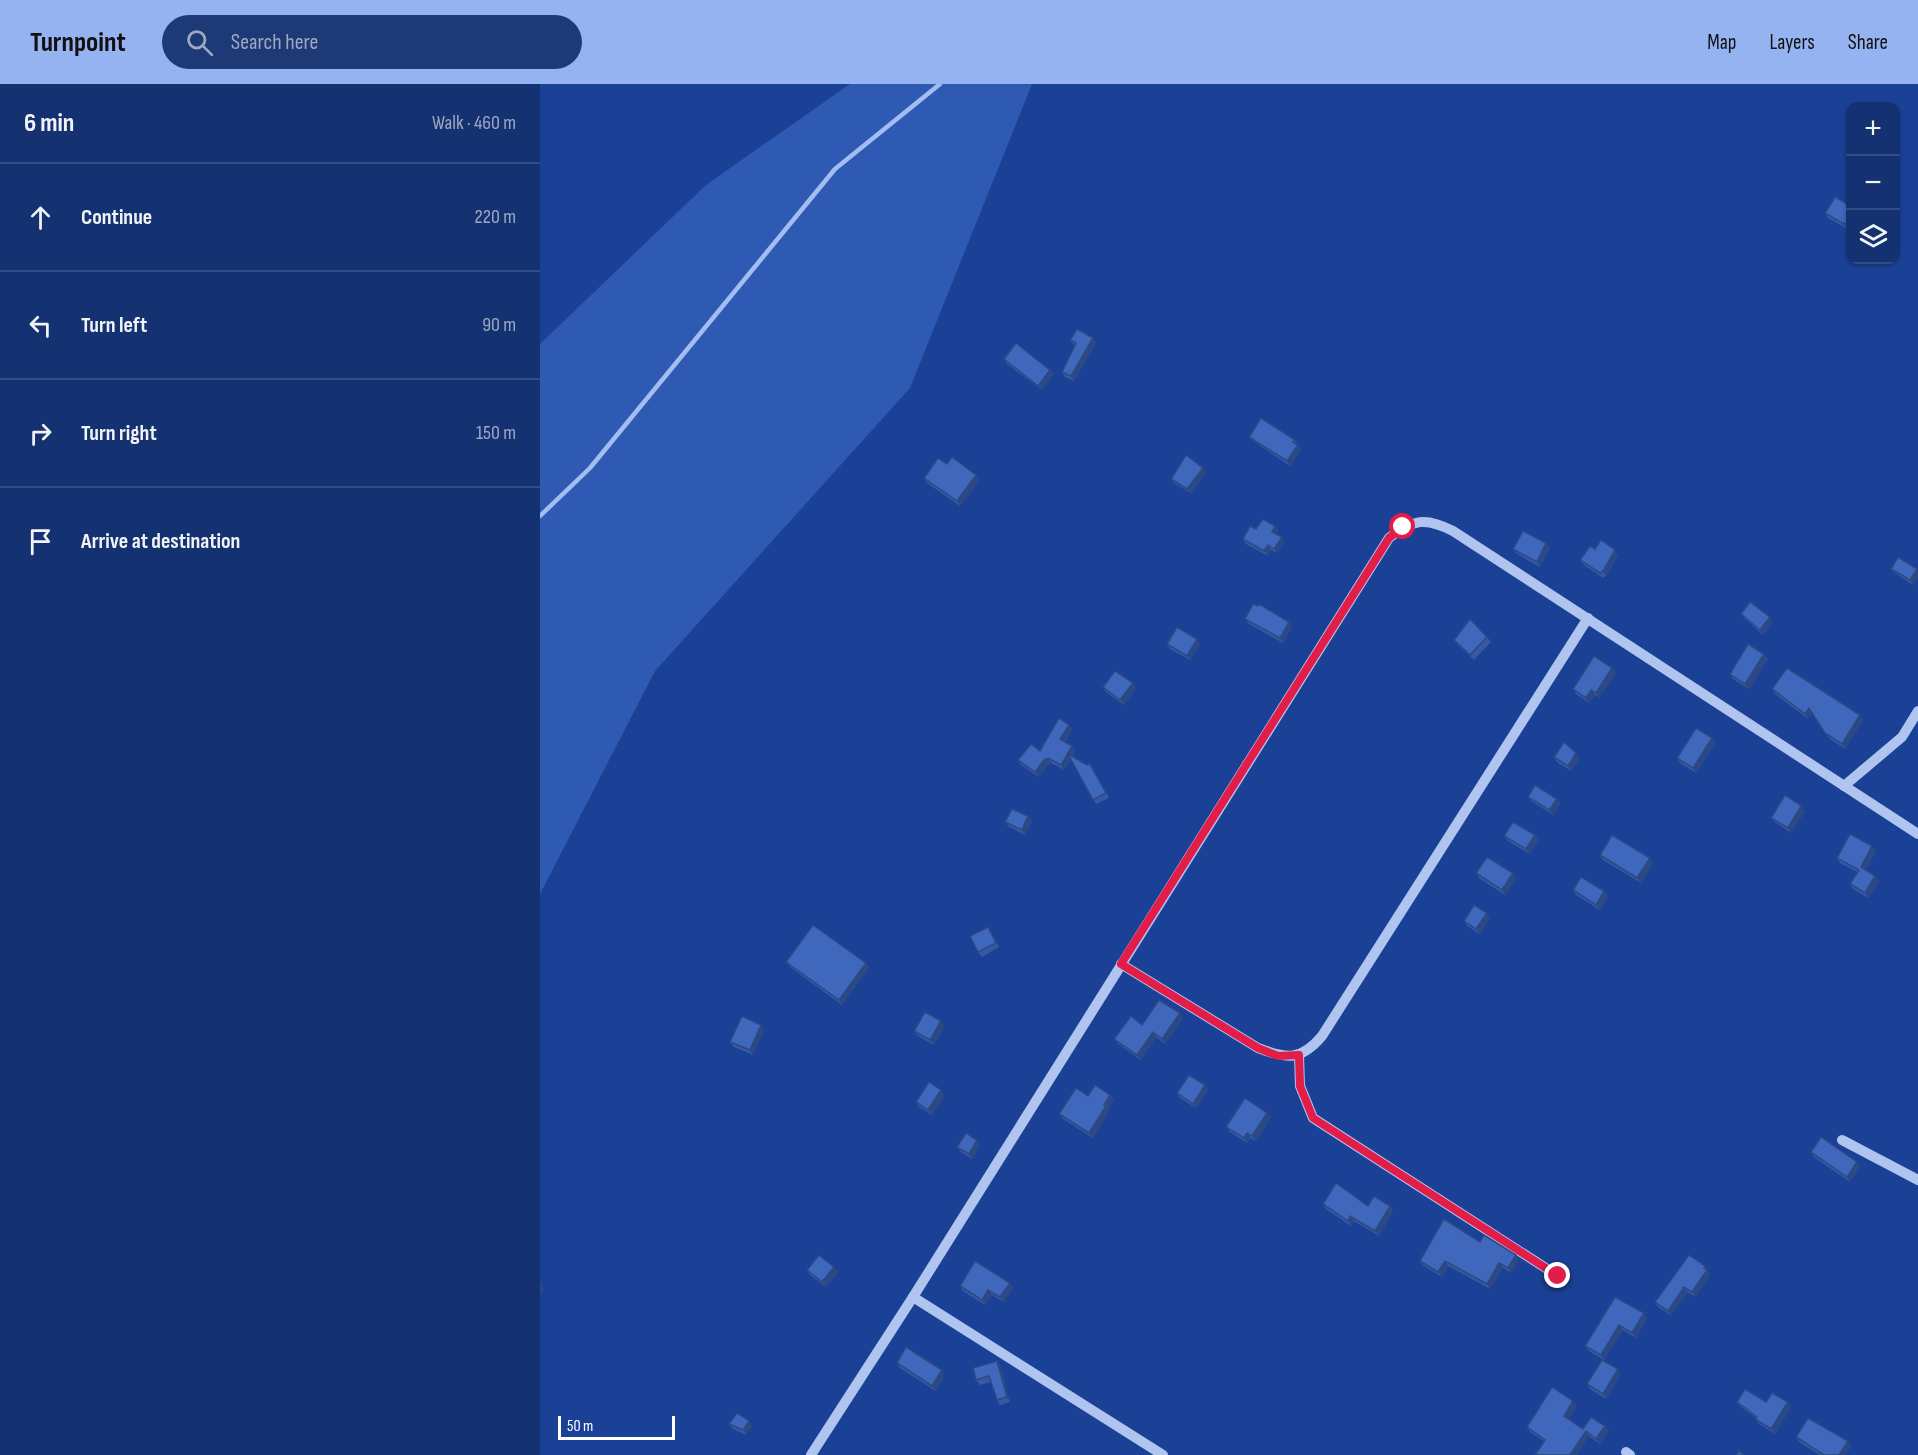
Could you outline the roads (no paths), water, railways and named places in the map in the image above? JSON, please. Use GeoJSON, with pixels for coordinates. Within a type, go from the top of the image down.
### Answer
{"type":"FeatureCollection","features":[{"type":"Feature","properties":{"kind":"street"},"geometry":{"type":"LineString","coordinates":[[810,1455],[913,1297],[1389,538],[1403,527],[1429,521],[1440,524],[1918,834]]}},
{"type":"Feature","properties":{"kind":"street"},"geometry":{"type":"LineString","coordinates":[[1121,964],[1258,1048],[1278,1056],[1299,1055],[1311,1049],[1322,1036],[1588,618]]}},
{"type":"Feature","properties":{"kind":"street"},"geometry":{"type":"LineString","coordinates":[[1844,786],[1902,737],[1918,711]]}},
{"type":"Feature","properties":{"kind":"street"},"geometry":{"type":"LineString","coordinates":[[1299,1055],[1300,1086],[1313,1118],[1558,1276]]}},
{"type":"Feature","properties":{"kind":"street"},"geometry":{"type":"LineString","coordinates":[[1842,1140],[1918,1180]]}},
{"type":"Feature","properties":{"kind":"street"},"geometry":{"type":"LineString","coordinates":[[913,1297],[1163,1455]]}},
{"type":"Feature","properties":{"kind":"waterway"},"geometry":{"type":"LineString","coordinates":[[540,516],[590,468],[835,169],[940,84]]}}]}
